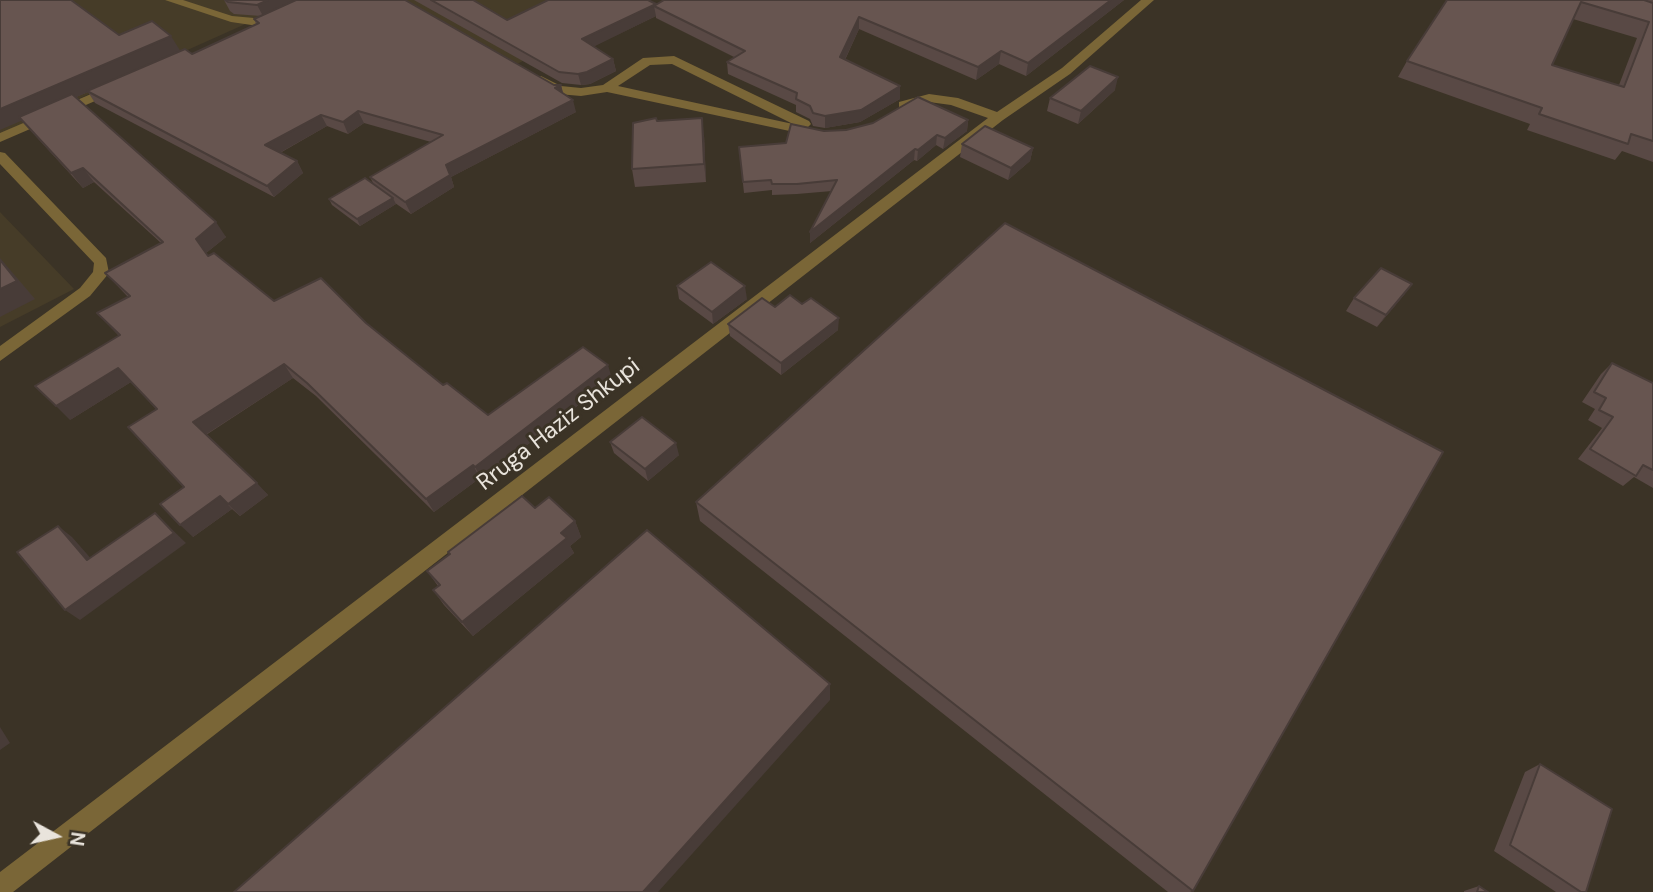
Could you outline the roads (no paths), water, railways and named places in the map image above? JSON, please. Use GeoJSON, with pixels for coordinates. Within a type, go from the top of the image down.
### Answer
{"type":"FeatureCollection","features":[{"type":"Feature","properties":{"kind":"street"},"geometry":{"type":"LineString","coordinates":[[171,0],[231,19],[270,20],[239,34]]}},
{"type":"Feature","properties":{"kind":"street","name":"Rruga Haziz Shkupi"},"geometry":{"type":"LineString","coordinates":[[0,887],[998,117],[1066,71],[1148,0]]}},
{"type":"Feature","properties":{"kind":"street"},"geometry":{"type":"LineString","coordinates":[[534,76],[558,90],[581,92],[607,88],[825,135],[674,60],[647,61],[607,88]]}},
{"type":"Feature","properties":{"kind":"street"},"geometry":{"type":"LineString","coordinates":[[0,138],[126,83]]}},
{"type":"Feature","properties":{"kind":"street"},"geometry":{"type":"LineString","coordinates":[[888,115],[909,102],[929,98],[953,101],[998,117]]}},
{"type":"Feature","properties":{"kind":"street"},"geometry":{"type":"LineString","coordinates":[[0,156],[101,262],[101,273],[85,292],[0,355]]}}]}
